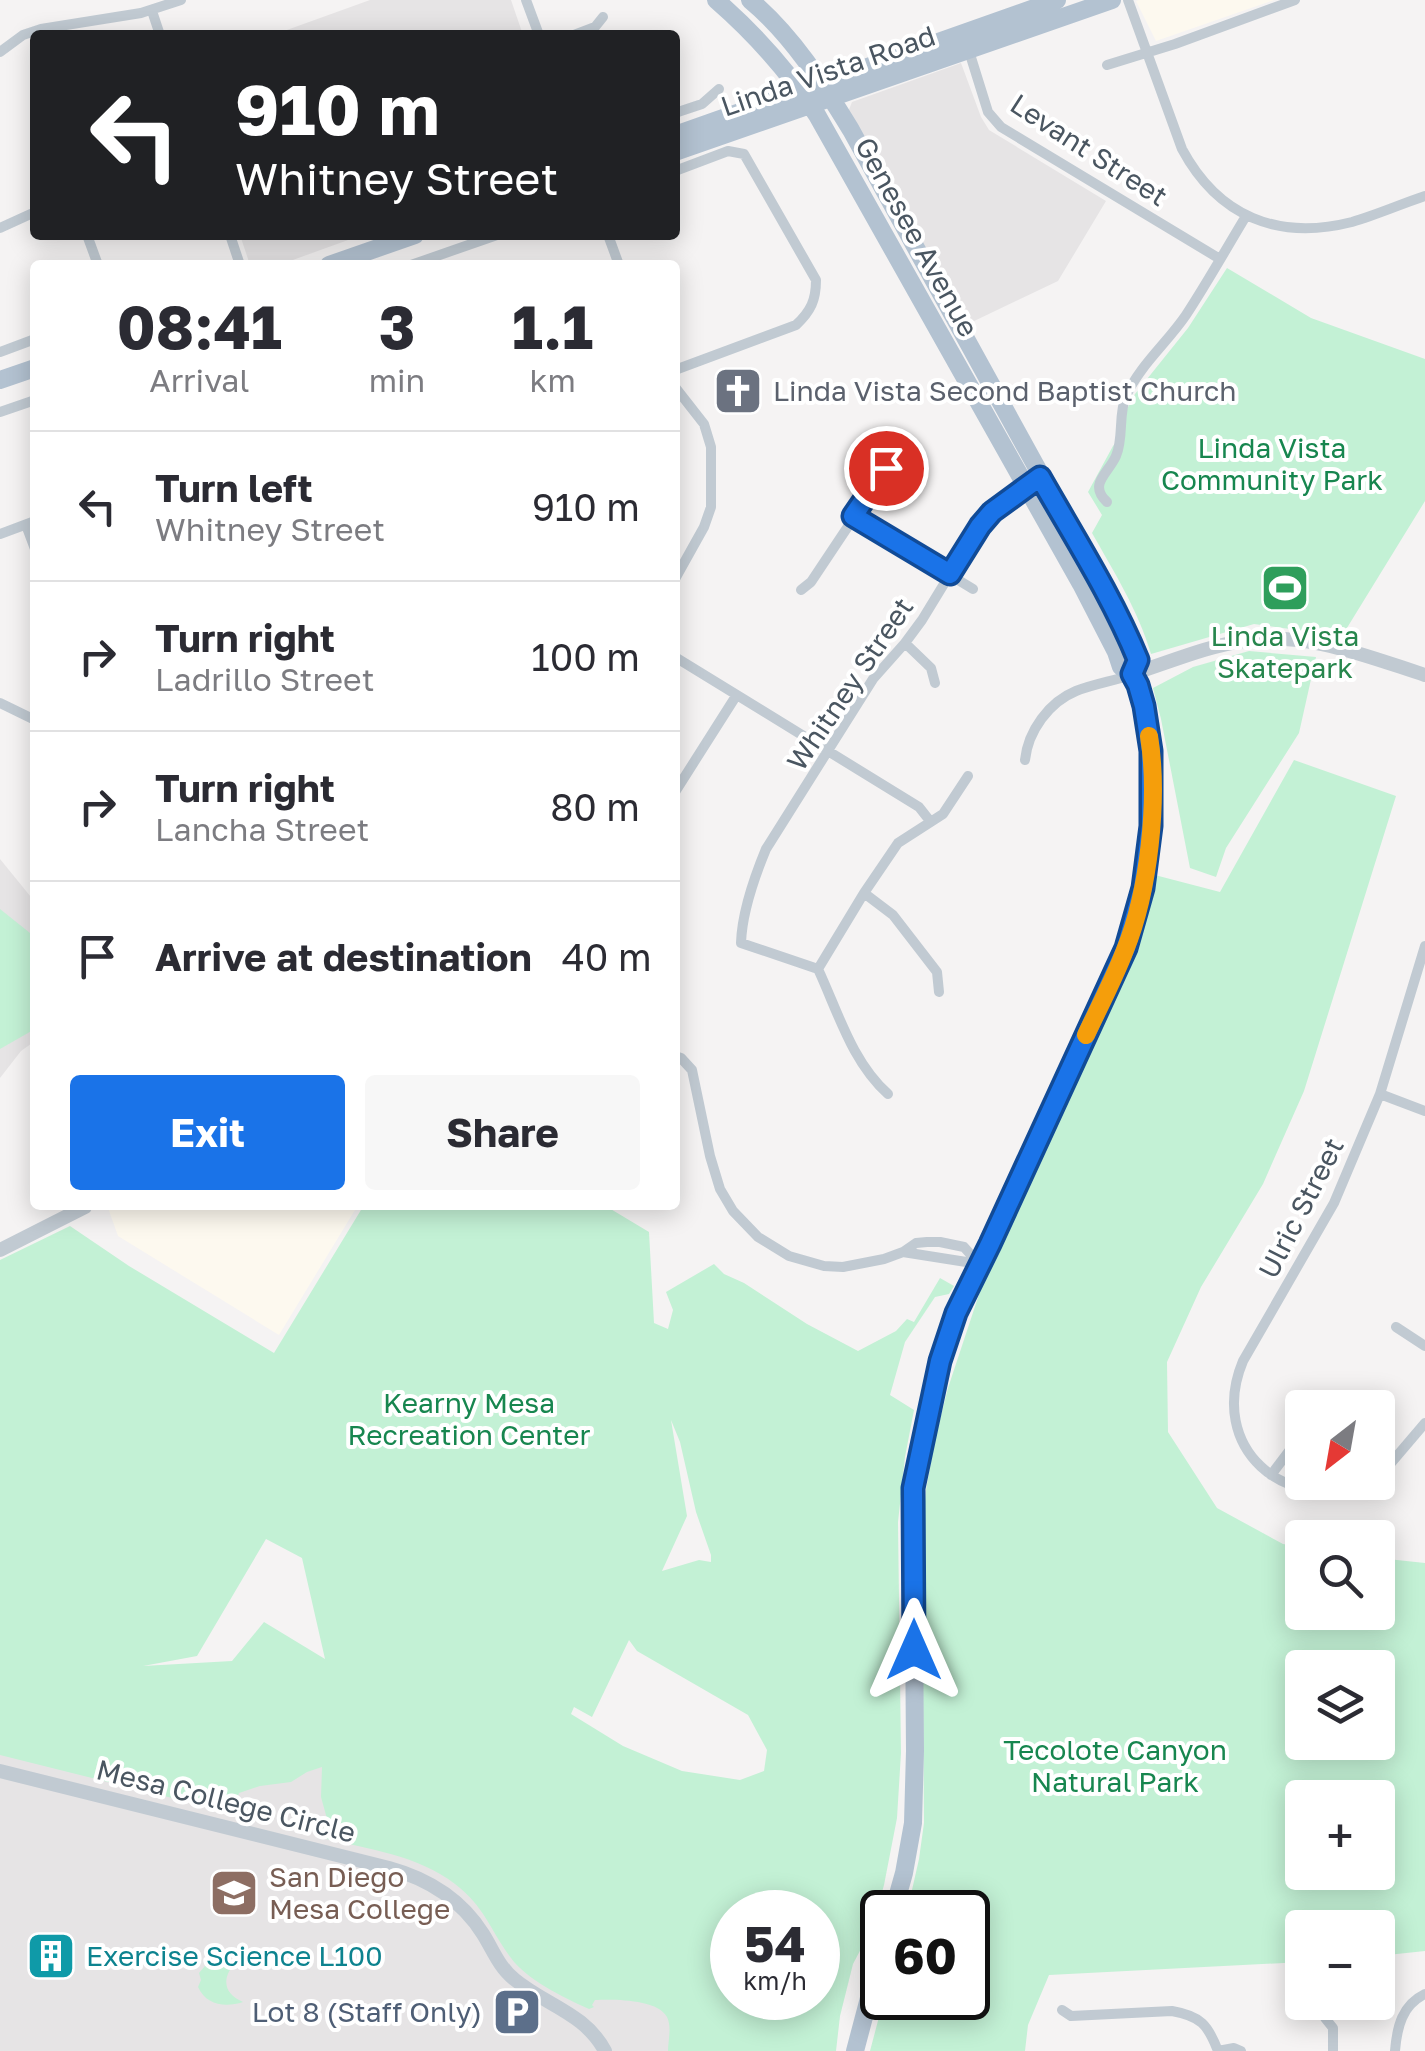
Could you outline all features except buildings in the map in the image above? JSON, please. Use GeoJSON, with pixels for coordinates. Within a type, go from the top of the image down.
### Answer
{"type":"FeatureCollection","features":[{"type":"Feature","properties":{"kind":"main road","name":"Genesee Avenue"},"geometry":{"type":"LineString","coordinates":[[716,0],[749,29],[806,98],[1033,482],[1108,597],[1138,660],[1132,674],[1144,706],[1151,751],[1151,826],[1143,888],[1126,948],[956,1313],[940,1361],[913,1488],[913,1823],[899,1890]]}},
{"type":"Feature","properties":{"kind":"main road","name":"Genesee Avenue"},"geometry":{"type":"LineString","coordinates":[[750,0],[827,91],[877,178],[1033,482]]}},
{"type":"Feature","properties":{"kind":"main road","name":"Linda Vista Road"},"geometry":{"type":"LineString","coordinates":[[827,91],[1056,0]]}},
{"type":"Feature","properties":{"kind":"main road","name":"Linda Vista Road"},"geometry":{"type":"LineString","coordinates":[[680,135],[968,51],[1112,0]]}},
{"type":"Feature","properties":{"kind":"main road","name":"Linda Vista Road"},"geometry":{"type":"LineString","coordinates":[[680,150],[806,98]]}},
{"type":"Feature","properties":{"kind":"main road"},"geometry":{"type":"LineString","coordinates":[[344,260],[401,240]]}},
{"type":"Feature","properties":{"kind":"main road"},"geometry":{"type":"LineString","coordinates":[[0,380],[30,370]]}},
{"type":"Feature","properties":{"kind":"main road"},"geometry":{"type":"LineString","coordinates":[[854,2051],[863,2020]]}},
{"type":"Feature","properties":{"kind":"street"},"geometry":{"type":"LineString","coordinates":[[38,30],[152,11],[181,0]]}},
{"type":"Feature","properties":{"kind":"street"},"geometry":{"type":"LineString","coordinates":[[526,0],[537,30]]}},
{"type":"Feature","properties":{"kind":"street"},"geometry":{"type":"LineString","coordinates":[[1128,0],[1182,149],[1192,169],[1216,197],[1265,224],[1317,227],[1351,222],[1425,196]]}},
{"type":"Feature","properties":{"kind":"street"},"geometry":{"type":"LineString","coordinates":[[1107,65],[1296,0]]}},
{"type":"Feature","properties":{"kind":"street"},"geometry":{"type":"LineString","coordinates":[[152,11],[158,30]]}},
{"type":"Feature","properties":{"kind":"street"},"geometry":{"type":"LineString","coordinates":[[588,30],[596,27],[603,17]]}},
{"type":"Feature","properties":{"kind":"street"},"geometry":{"type":"LineString","coordinates":[[0,52],[30,33]]}},
{"type":"Feature","properties":{"kind":"street","name":"Levant Street"},"geometry":{"type":"LineString","coordinates":[[968,51],[988,112],[1001,127],[1220,260]]}},
{"type":"Feature","properties":{"kind":"street","name":"Linda Vista Road"},"geometry":{"type":"LineString","coordinates":[[680,111],[702,104],[718,89]]}},
{"type":"Feature","properties":{"kind":"street","name":"Linda Vista Road"},"geometry":{"type":"LineString","coordinates":[[680,170],[728,151],[744,154],[816,280],[816,298],[808,314],[796,325],[680,368]]}},
{"type":"Feature","properties":{"kind":"street"},"geometry":{"type":"LineString","coordinates":[[0,228],[30,214]]}},
{"type":"Feature","properties":{"kind":"street"},"geometry":{"type":"LineString","coordinates":[[1107,502],[1099,490],[1100,480],[1117,454],[1124,400],[1138,372],[1184,318],[1246,216]]}},
{"type":"Feature","properties":{"kind":"street"},"geometry":{"type":"LineString","coordinates":[[431,260],[485,240]]}},
{"type":"Feature","properties":{"kind":"street"},"geometry":{"type":"LineString","coordinates":[[0,352],[30,341]]}},
{"type":"Feature","properties":{"kind":"street"},"geometry":{"type":"LineString","coordinates":[[680,394],[704,424],[712,447],[712,507],[680,570]]}},
{"type":"Feature","properties":{"kind":"street"},"geometry":{"type":"LineString","coordinates":[[0,412],[30,402]]}},
{"type":"Feature","properties":{"kind":"street"},"geometry":{"type":"LineString","coordinates":[[802,590],[886,468]]}},
{"type":"Feature","properties":{"kind":"street","name":"Whitney Street"},"geometry":{"type":"LineString","coordinates":[[818,969],[741,943],[741,927],[758,868],[873,678],[905,643],[980,526],[992,512],[1033,482]]}},
{"type":"Feature","properties":{"kind":"street"},"geometry":{"type":"LineString","coordinates":[[853,516],[973,589]]}},
{"type":"Feature","properties":{"kind":"street"},"geometry":{"type":"LineString","coordinates":[[0,534],[30,523]]}},
{"type":"Feature","properties":{"kind":"street"},"geometry":{"type":"LineString","coordinates":[[1025,760],[1027,743],[1042,718],[1061,699],[1078,690],[1238,642],[1308,641],[1425,675]]}},
{"type":"Feature","properties":{"kind":"street"},"geometry":{"type":"LineString","coordinates":[[905,643],[931,668],[935,684]]}},
{"type":"Feature","properties":{"kind":"street"},"geometry":{"type":"LineString","coordinates":[[680,661],[919,807],[930,821]]}},
{"type":"Feature","properties":{"kind":"street"},"geometry":{"type":"LineString","coordinates":[[680,784],[736,696]]}},
{"type":"Feature","properties":{"kind":"street"},"geometry":{"type":"LineString","coordinates":[[0,703],[30,718]]}},
{"type":"Feature","properties":{"kind":"street"},"geometry":{"type":"LineString","coordinates":[[888,1094],[861,1064],[818,969],[898,843],[943,814],[968,776]]}},
{"type":"Feature","properties":{"kind":"street"},"geometry":{"type":"LineString","coordinates":[[864,893],[893,915],[937,972],[940,992]]}},
{"type":"Feature","properties":{"kind":"street","name":"Ulric Street"},"geometry":{"type":"LineString","coordinates":[[1271,1475],[1252,1458],[1237,1432],[1232,1406],[1235,1380],[1334,1203],[1380,1094],[1425,946]]}},
{"type":"Feature","properties":{"kind":"street"},"geometry":{"type":"LineString","coordinates":[[680,1058],[692,1070],[720,1189],[733,1212],[758,1238],[789,1256],[824,1266],[863,1264],[903,1252],[916,1243],[940,1242],[964,1247],[979,1264]]}},
{"type":"Feature","properties":{"kind":"street"},"geometry":{"type":"LineString","coordinates":[[1380,1094],[1425,1111]]}},
{"type":"Feature","properties":{"kind":"street"},"geometry":{"type":"LineString","coordinates":[[0,1250],[80,1210]]}},
{"type":"Feature","properties":{"kind":"street"},"geometry":{"type":"LineString","coordinates":[[1396,1327],[1425,1346]]}},
{"type":"Feature","properties":{"kind":"street"},"geometry":{"type":"LineString","coordinates":[[1395,1458],[1425,1423]]}},
{"type":"Feature","properties":{"kind":"street"},"geometry":{"type":"LineString","coordinates":[[1285,1456],[1271,1475],[1285,1482]]}},
{"type":"Feature","properties":{"kind":"street","name":"Mesa College Circle"},"geometry":{"type":"LineString","coordinates":[[0,1770],[418,1877],[443,1891],[467,1913],[511,1977],[584,2023],[606,2051]]}},
{"type":"Feature","properties":{"kind":"street"},"geometry":{"type":"LineString","coordinates":[[1395,2051],[1398,2027],[1408,2006],[1425,1994]]}},
{"type":"Feature","properties":{"kind":"street"},"geometry":{"type":"LineString","coordinates":[[1062,2010],[1072,2016],[1186,2013],[1202,2021],[1218,2051],[1241,2051]]}},
{"type":"Feature","properties":{"kind":"street"},"geometry":{"type":"LineString","coordinates":[[1327,2020],[1333,2028],[1333,2051]]}},
{"type":"Feature","properties":{"kind":"shaded area"},"geometry":{"type":"Polygon","coordinates":[[[370,0],[511,0],[521,30],[287,30],[370,0]]]}},
{"type":"Feature","properties":{"kind":"shaded area"},"geometry":{"type":"Polygon","coordinates":[[[1274,0],[1156,41],[1136,1],[1274,0]]]}},
{"type":"Feature","properties":{"kind":"shaded area"},"geometry":{"type":"Polygon","coordinates":[[[961,63],[989,130],[1106,201],[1058,281],[970,323],[848,112],[852,102],[961,63]]]}},
{"type":"Feature","properties":{"kind":"shaded area"},"geometry":{"type":"Polygon","coordinates":[[[242,240],[348,240],[293,260],[248,260],[242,240]]]}},
{"type":"Feature","properties":{"kind":"shaded area"},"geometry":{"type":"Polygon","coordinates":[[[0,859],[30,896],[30,1045],[0,1078],[0,859]]]}},
{"type":"Feature","properties":{"kind":"shaded area"},"geometry":{"type":"Polygon","coordinates":[[[109,1210],[355,1210],[279,1335],[118,1236],[109,1210]]]}},
{"type":"Feature","properties":{"kind":"shaded area","name":"San Diego Mesa College"},"geometry":{"type":"Polygon","coordinates":[[[0,1747],[323,1760],[429,1866],[605,1993],[657,2002],[669,2012],[674,2051],[0,2051],[0,1747]]]}},
{"type":"Feature","properties":{"kind":"green space","name":"Linda Vista Community Park"},"geometry":{"type":"Polygon","coordinates":[[[1227,268],[1311,318],[1425,359],[1425,501],[1342,636],[1254,624],[1151,654],[1132,607],[1092,533],[1102,515],[1088,492],[1123,435],[1127,409],[1135,394],[1188,328],[1227,268]]]}},
{"type":"Feature","properties":{"kind":"green space"},"geometry":{"type":"Polygon","coordinates":[[[1249,651],[1316,657],[1299,733],[1226,848],[1216,877],[1190,868],[1153,688],[1193,667],[1249,651]]]}},
{"type":"Feature","properties":{"kind":"green space","name":"Tecolote Canyon Natural Park"},"geometry":{"type":"Polygon","coordinates":[[[1294,760],[1396,796],[1304,1091],[1263,1184],[1201,1287],[1167,1362],[1168,1432],[1217,1508],[1285,1544],[1285,1630],[1395,1630],[1395,1560],[1425,1563],[1425,1951],[1395,1954],[1395,1910],[1285,1910],[1285,1963],[1049,1975],[1028,2025],[1025,2051],[870,2051],[878,2020],[990,2020],[990,1890],[912,1890],[924,1823],[922,1534],[926,1490],[948,1388],[999,1234],[1023,1191],[1151,874],[1220,892],[1294,760]]]}},
{"type":"Feature","properties":{"kind":"green space"},"geometry":{"type":"Polygon","coordinates":[[[0,909],[30,933],[30,1032],[0,1049],[0,909]]]}},
{"type":"Feature","properties":{"kind":"green space","name":"Kearny Mesa Recreation Center"},"geometry":{"type":"Polygon","coordinates":[[[361,1210],[612,1210],[649,1232],[654,1323],[668,1329],[673,1310],[666,1292],[714,1264],[724,1274],[858,1351],[896,1331],[907,1319],[914,1322],[940,1278],[954,1286],[949,1294],[935,1297],[905,1342],[890,1395],[914,1410],[898,1522],[901,1753],[897,1818],[883,1890],[860,1890],[860,1951],[840,2016],[840,1890],[710,1890],[710,2020],[840,2020],[836,2051],[668,2051],[670,2030],[662,2011],[634,2001],[603,2000],[595,2000],[594,2007],[589,2009],[557,1994],[518,1966],[473,1901],[441,1874],[392,1854],[323,1838],[323,1828],[329,1826],[321,1797],[322,1767],[291,1782],[239,1793],[233,1811],[228,1812],[0,1755],[0,1260],[70,1226],[274,1353],[361,1210]],[[671,1420],[687,1516],[662,1571],[699,1560],[711,1562],[671,1420]],[[266,1539],[197,1656],[143,1666],[232,1661],[264,1622],[325,1659],[302,1558],[266,1539]],[[629,1640],[592,1717],[574,1707],[571,1714],[623,1746],[682,1771],[740,1780],[764,1771],[767,1750],[748,1715],[637,1651],[629,1640]]]}},
{"type":"Feature","properties":{"kind":"green space"},"geometry":{"type":"Polygon","coordinates":[[[235,1963],[227,1986],[243,2002],[217,2004],[201,1993],[199,1973],[205,1966],[235,1963]]]}},
{"type":"Feature","properties":{"kind":"slow traffic"},"geometry":{"type":"LineString","coordinates":[[1086,1035],[1126,948],[1143,888],[1151,826],[1149,736]]}},
{"type":"Feature","properties":{"kind":"place","name":"Linda Vista Second Baptist Church"},"geometry":{"type":"Point","coordinates":[738,391]}},
{"type":"Feature","properties":{"kind":"place","name":"Linda Vista Skatepark"},"geometry":{"type":"Point","coordinates":[1285,588]}},
{"type":"Feature","properties":{"kind":"place","name":"San Diego Mesa College"},"geometry":{"type":"Point","coordinates":[234,1893]}},
{"type":"Feature","properties":{"kind":"place","name":"Exercise Science L100"},"geometry":{"type":"Point","coordinates":[51,1956]}},
{"type":"Feature","properties":{"kind":"place","name":"Lot 8 (Staff Only)"},"geometry":{"type":"Point","coordinates":[517,2012]}},
{"type":"Feature","properties":{"kind":"route"},"geometry":{"type":"LineString","coordinates":[[886,468],[853,516],[950,574],[992,512],[1040,477],[1130,640],[1138,660],[1132,674],[1144,706],[1151,751],[1151,826],[1143,888],[1126,948],[956,1313],[940,1361],[913,1488],[914,1650]]}}]}
